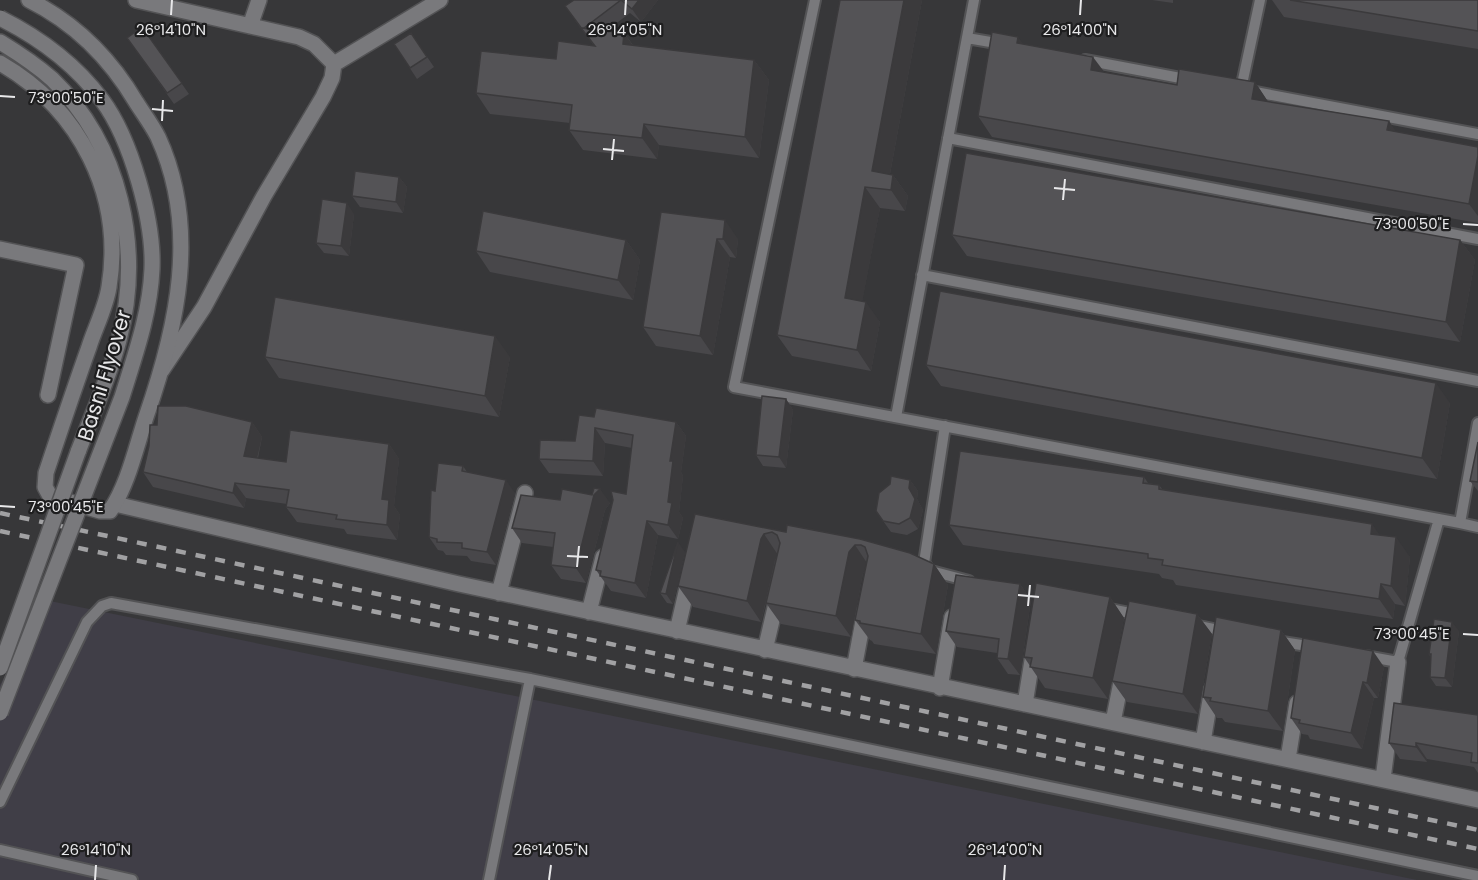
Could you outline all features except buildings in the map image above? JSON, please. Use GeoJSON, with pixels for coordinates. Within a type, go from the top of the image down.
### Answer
{"type":"FeatureCollection","features":[{"type":"Feature","properties":{"kind":"street"},"geometry":{"type":"LineString","coordinates":[[0,63],[39,91],[70,123],[85,145],[103,185],[112,251],[109,289],[46,473],[45,487],[50,496],[100,511],[110,511],[115,504],[162,370],[176,314],[181,243],[169,169],[158,137],[122,77],[85,37],[50,10],[29,0]]}},
{"type":"Feature","properties":{"kind":"street"},"geometry":{"type":"LineString","coordinates":[[136,0],[299,37],[314,44],[334,64]]}},
{"type":"Feature","properties":{"kind":"street"},"geometry":{"type":"LineString","coordinates":[[250,26],[259,0]]}},
{"type":"Feature","properties":{"kind":"street"},"geometry":{"type":"LineString","coordinates":[[334,64],[440,0]]}},
{"type":"Feature","properties":{"kind":"street","name":"Basni Flyover"},"geometry":{"type":"LineString","coordinates":[[0,18],[27,31],[65,61],[103,101],[132,162],[145,200],[152,269],[138,350],[122,397],[0,713]]}},
{"type":"Feature","properties":{"kind":"street"},"geometry":{"type":"LineString","coordinates":[[0,42],[52,79],[99,140],[121,194],[127,254],[126,294],[119,340],[0,668]]}},
{"type":"Feature","properties":{"kind":"street"},"geometry":{"type":"LineString","coordinates":[[162,370],[204,307],[264,196],[323,97],[332,78],[334,64]]}},
{"type":"Feature","properties":{"kind":"street"},"geometry":{"type":"LineString","coordinates":[[0,249],[76,265],[48,394]]}},
{"type":"Feature","properties":{"kind":"street"},"geometry":{"type":"LineString","coordinates":[[499,593],[525,493]]}},
{"type":"Feature","properties":{"kind":"street"},"geometry":{"type":"LineString","coordinates":[[115,504],[499,593],[1478,800]]}},
{"type":"Feature","properties":{"kind":"street"},"geometry":{"type":"LineString","coordinates":[[589,612],[605,545]]}},
{"type":"Feature","properties":{"kind":"street"},"geometry":{"type":"LineString","coordinates":[[677,631],[692,564]]}},
{"type":"Feature","properties":{"kind":"street"},"geometry":{"type":"LineString","coordinates":[[765,650],[780,584]]}},
{"type":"Feature","properties":{"kind":"street"},"geometry":{"type":"LineString","coordinates":[[940,688],[957,590]]}},
{"type":"Feature","properties":{"kind":"street"},"geometry":{"type":"LineString","coordinates":[[854,669],[868,599]]}},
{"type":"Feature","properties":{"kind":"street"},"geometry":{"type":"LineString","coordinates":[[1025,704],[1037,628]]}},
{"type":"Feature","properties":{"kind":"street"},"geometry":{"type":"LineString","coordinates":[[1113,722],[1126,657]]}},
{"type":"Feature","properties":{"kind":"street"},"geometry":{"type":"LineString","coordinates":[[1383,779],[1398,662]]}},
{"type":"Feature","properties":{"kind":"street"},"geometry":{"type":"LineString","coordinates":[[1203,742],[1214,675]]}},
{"type":"Feature","properties":{"kind":"street"},"geometry":{"type":"LineString","coordinates":[[1288,759],[1299,691]]}},
{"type":"Feature","properties":{"kind":"lane"},"geometry":{"type":"LineString","coordinates":[[815,0],[734,387],[1478,526]]}},
{"type":"Feature","properties":{"kind":"lane"},"geometry":{"type":"LineString","coordinates":[[896,417],[974,0]]}},
{"type":"Feature","properties":{"kind":"lane"},"geometry":{"type":"LineString","coordinates":[[1260,0],[1236,88],[1478,134]]}},
{"type":"Feature","properties":{"kind":"lane"},"geometry":{"type":"LineString","coordinates":[[967,38],[1013,46]]}},
{"type":"Feature","properties":{"kind":"lane"},"geometry":{"type":"LineString","coordinates":[[1070,57],[1207,83]]}},
{"type":"Feature","properties":{"kind":"lane"},"geometry":{"type":"LineString","coordinates":[[948,138],[1478,239]]}},
{"type":"Feature","properties":{"kind":"lane"},"geometry":{"type":"LineString","coordinates":[[922,275],[1478,381]]}},
{"type":"Feature","properties":{"kind":"lane"},"geometry":{"type":"LineString","coordinates":[[1460,523],[1478,423]]}},
{"type":"Feature","properties":{"kind":"lane"},"geometry":{"type":"LineString","coordinates":[[945,426],[924,563],[957,590],[979,583]]}},
{"type":"Feature","properties":{"kind":"lane"},"geometry":{"type":"LineString","coordinates":[[1352,654],[1398,662],[1439,519]]}},
{"type":"Feature","properties":{"kind":"lane"},"geometry":{"type":"LineString","coordinates":[[0,802],[87,622],[102,606],[111,603],[530,679],[1478,876]]}},
{"type":"Feature","properties":{"kind":"lane"},"geometry":{"type":"LineString","coordinates":[[1088,604],[1134,619],[1157,618]]}},
{"type":"Feature","properties":{"kind":"lane"},"geometry":{"type":"LineString","coordinates":[[1178,622],[1221,636],[1243,635]]}},
{"type":"Feature","properties":{"kind":"lane"},"geometry":{"type":"LineString","coordinates":[[1264,638],[1305,652],[1329,650]]}},
{"type":"Feature","properties":{"kind":"lane"},"geometry":{"type":"LineString","coordinates":[[489,880],[530,679]]}},
{"type":"Feature","properties":{"kind":"lane"},"geometry":{"type":"LineString","coordinates":[[0,850],[132,880]]}},
{"type":"Feature","properties":{"kind":"lane"},"geometry":{"type":"LineString","coordinates":[[1441,880],[1443,868]]}},
{"type":"Feature","properties":{"kind":"shaded area"},"geometry":{"type":"Polygon","coordinates":[[[45,600],[1417,880],[0,880],[0,685],[45,600]]]}},
{"type":"Feature","properties":{"kind":"railway"},"geometry":{"type":"LineString","coordinates":[[0,513],[1478,830]]}},
{"type":"Feature","properties":{"kind":"railway"},"geometry":{"type":"LineString","coordinates":[[0,531],[1478,849]]}}]}
